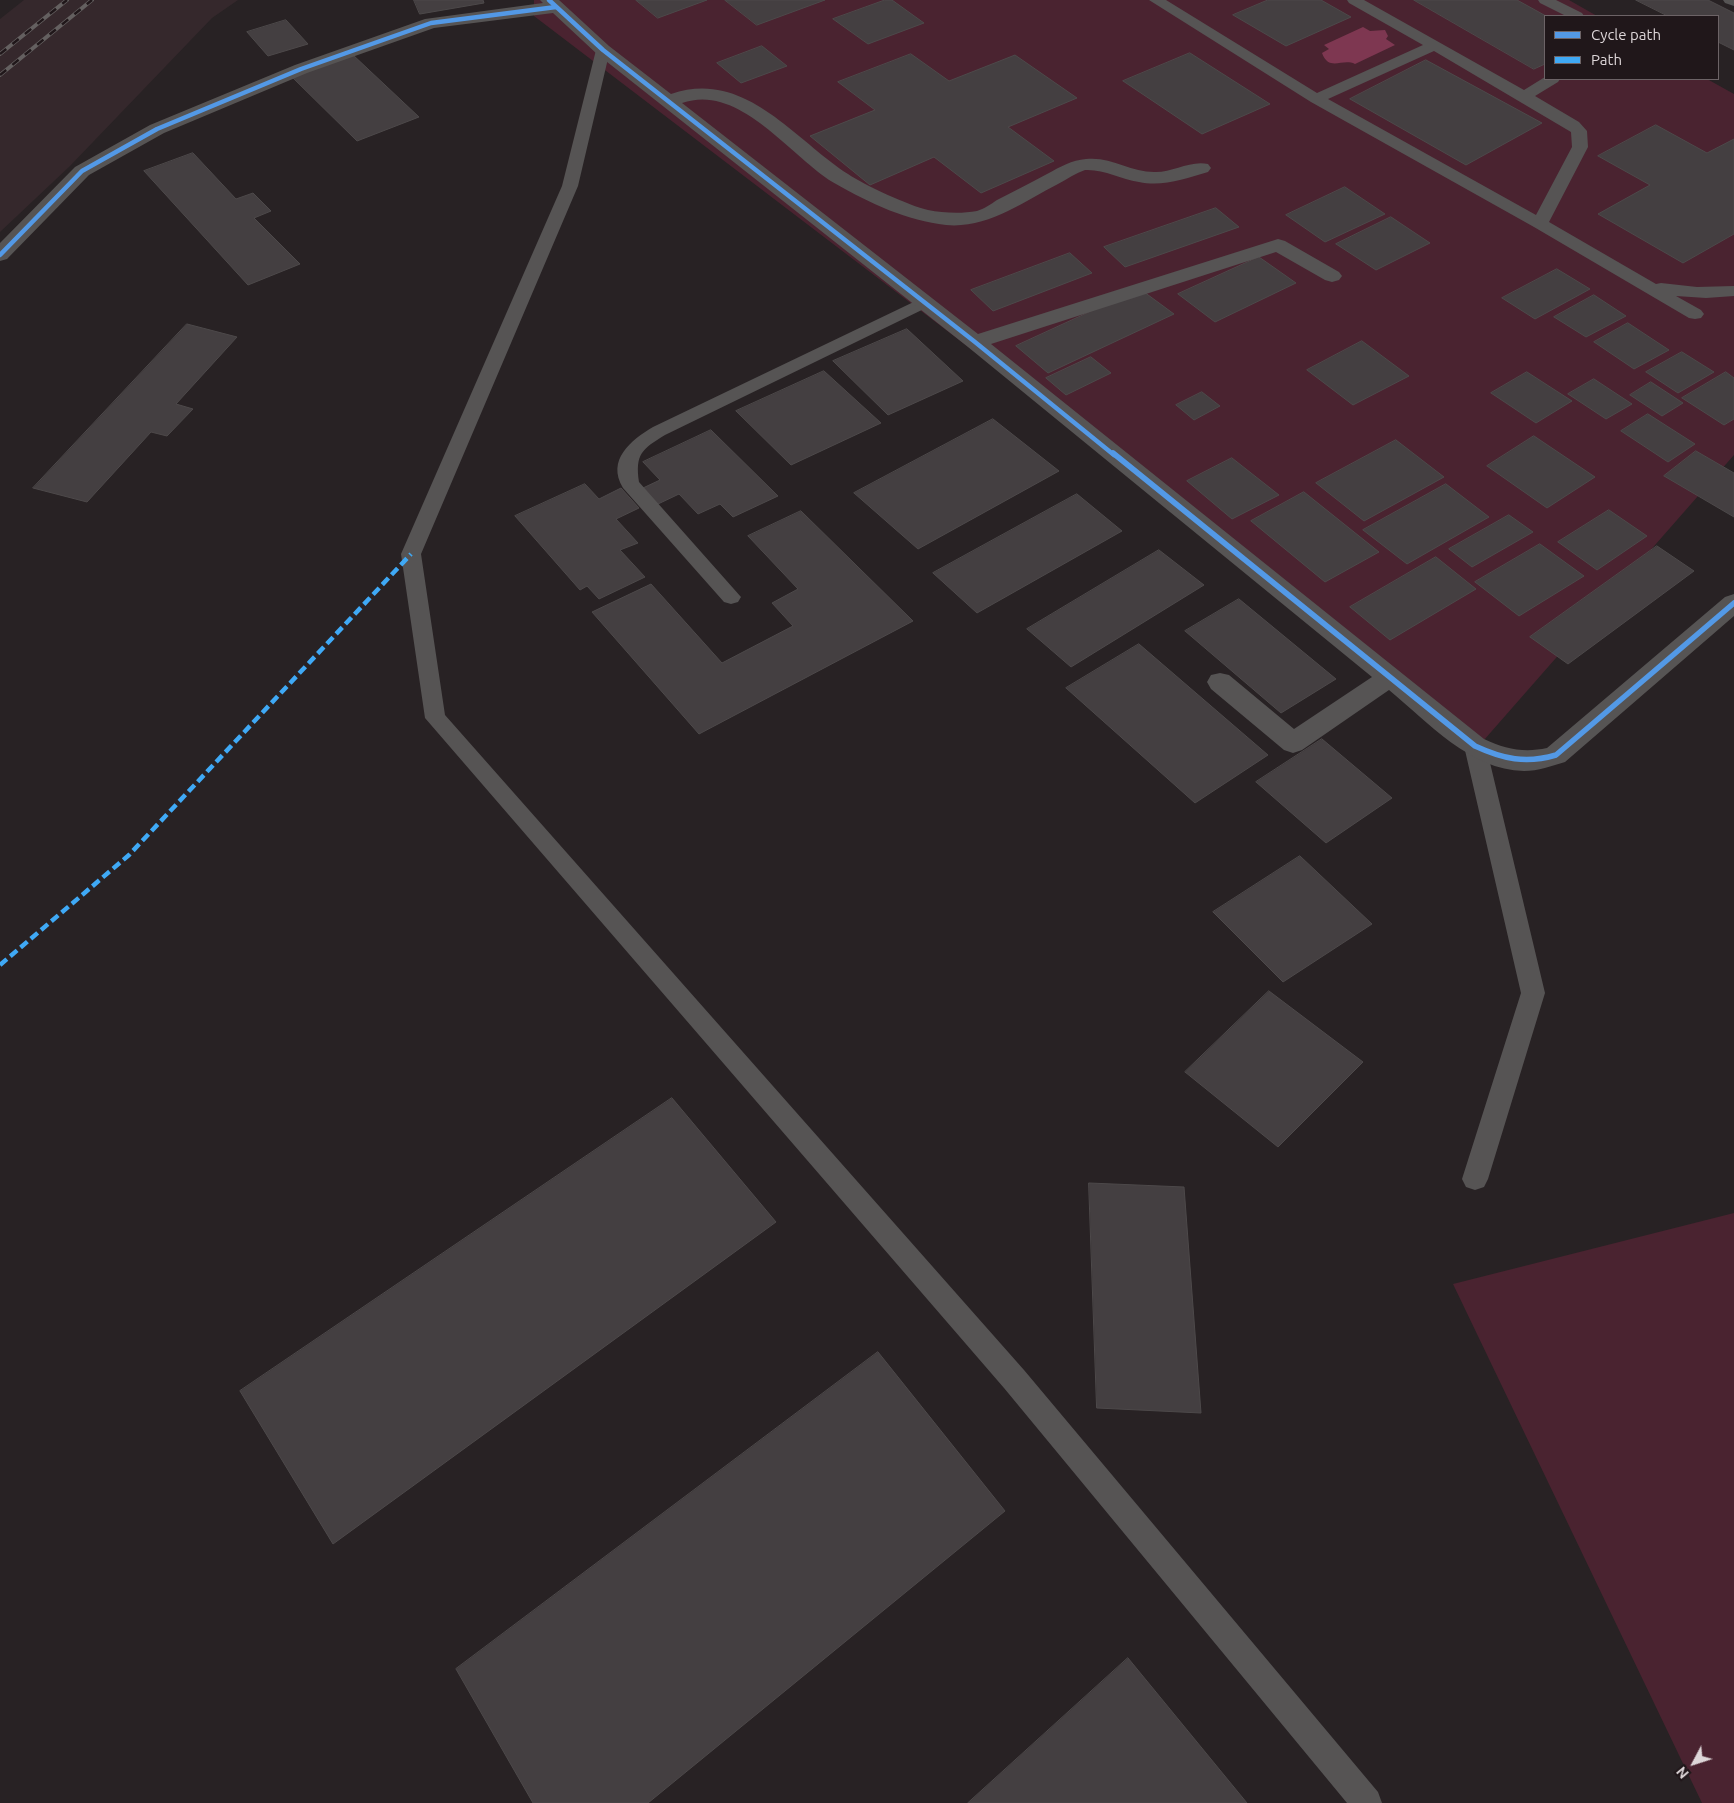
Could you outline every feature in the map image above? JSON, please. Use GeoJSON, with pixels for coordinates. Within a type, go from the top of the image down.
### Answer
{"type":"FeatureCollection","features":[{"type":"Feature","properties":{"kind":"street"},"geometry":{"type":"LineString","coordinates":[[0,255],[82,172],[158,129],[301,69],[431,23],[552,3],[603,50],[975,342],[1475,746],[1498,758],[1518,761],[1539,761],[1556,755],[1734,603]]}},
{"type":"Feature","properties":{"kind":"street"},"geometry":{"type":"LineString","coordinates":[[668,101],[694,93],[705,93],[755,110],[842,179],[905,209],[922,215],[948,219],[982,216],[1075,167],[1089,163],[1108,166],[1148,178],[1170,176],[1201,168]]}},
{"type":"Feature","properties":{"kind":"street"},"geometry":{"type":"LineString","coordinates":[[975,342],[1278,245],[1332,276]]}},
{"type":"Feature","properties":{"kind":"street"},"geometry":{"type":"LineString","coordinates":[[1220,682],[1293,743],[1390,677]]}},
{"type":"Feature","properties":{"kind":"lane"},"geometry":{"type":"LineString","coordinates":[[1156,0],[1316,99],[1540,224],[1695,314]]}},
{"type":"Feature","properties":{"kind":"lane"},"geometry":{"type":"LineString","coordinates":[[1354,0],[1574,125],[1579,131],[1581,137],[1580,147],[1540,224]]}},
{"type":"Feature","properties":{"kind":"lane"},"geometry":{"type":"LineString","coordinates":[[1545,0],[1574,15]]}},
{"type":"Feature","properties":{"kind":"lane"},"geometry":{"type":"LineString","coordinates":[[1730,0],[1734,2]]}},
{"type":"Feature","properties":{"kind":"lane"},"geometry":{"type":"LineString","coordinates":[[1316,99],[1434,46]]}},
{"type":"Feature","properties":{"kind":"lane"},"geometry":{"type":"LineString","coordinates":[[603,50],[570,186],[411,554],[435,718],[1014,1379],[1367,1803]]}},
{"type":"Feature","properties":{"kind":"lane"},"geometry":{"type":"LineString","coordinates":[[1523,96],[1551,80]]}},
{"type":"Feature","properties":{"kind":"lane"},"geometry":{"type":"LineString","coordinates":[[1645,285],[1685,293],[1710,294],[1734,291]]}},
{"type":"Feature","properties":{"kind":"lane"},"geometry":{"type":"LineString","coordinates":[[732,597],[630,484],[627,467],[629,456],[641,442],[659,431],[924,302]]}},
{"type":"Feature","properties":{"kind":"lane"},"geometry":{"type":"LineString","coordinates":[[1475,746],[1533,992],[1475,1179]]}},
{"type":"Feature","properties":{"kind":"shaded area"},"geometry":{"type":"Polygon","coordinates":[[[24,0],[238,0],[212,18],[70,166],[0,232],[0,19],[24,0]]]}},
{"type":"Feature","properties":{"kind":"shaded area"},"geometry":{"type":"Polygon","coordinates":[[[534,0],[1569,0],[1595,15],[1544,15],[1544,80],[1709,80],[1734,94],[1734,455],[1484,740],[534,16],[534,0]]]}},
{"type":"Feature","properties":{"kind":"shaded area"},"geometry":{"type":"Polygon","coordinates":[[[1363,27],[1370,31],[1385,30],[1388,36],[1386,39],[1395,45],[1355,64],[1345,62],[1332,63],[1325,59],[1322,53],[1329,49],[1324,45],[1363,27]]]}},
{"type":"Feature","properties":{"kind":"shaded area"},"geometry":{"type":"Polygon","coordinates":[[[1734,1213],[1734,1803],[1702,1803],[1453,1284],[1734,1213]]]}},
{"type":"Feature","properties":{"kind":"building"},"geometry":{"type":"Polygon","coordinates":[[[414,0],[483,0],[484,3],[420,14],[414,0]]]}},
{"type":"Feature","properties":{"kind":"building"},"geometry":{"type":"Polygon","coordinates":[[[636,0],[707,0],[658,18],[636,0]]]}},
{"type":"Feature","properties":{"kind":"building"},"geometry":{"type":"Polygon","coordinates":[[[725,0],[825,0],[757,25],[725,0]]]}},
{"type":"Feature","properties":{"kind":"building"},"geometry":{"type":"Polygon","coordinates":[[[885,0],[892,0],[924,23],[868,44],[833,19],[885,0]]]}},
{"type":"Feature","properties":{"kind":"building"},"geometry":{"type":"Polygon","coordinates":[[[1268,0],[1321,0],[1351,17],[1286,46],[1233,15],[1268,0]]]}},
{"type":"Feature","properties":{"kind":"building"},"geometry":{"type":"Polygon","coordinates":[[[1414,0],[1517,0],[1544,15],[1544,64],[1534,69],[1414,0]]]}},
{"type":"Feature","properties":{"kind":"building"},"geometry":{"type":"Polygon","coordinates":[[[1636,0],[1708,0],[1734,13],[1734,50],[1719,42],[1719,15],[1666,15],[1636,0]]]}},
{"type":"Feature","properties":{"kind":"building"},"geometry":{"type":"Polygon","coordinates":[[[286,20],[308,44],[268,56],[247,32],[286,20]]]}},
{"type":"Feature","properties":{"kind":"building"},"geometry":{"type":"Polygon","coordinates":[[[762,46],[787,66],[741,83],[717,63],[762,46]]]}},
{"type":"Feature","properties":{"kind":"building"},"geometry":{"type":"Polygon","coordinates":[[[1190,53],[1270,104],[1202,134],[1123,81],[1190,53]]]}},
{"type":"Feature","properties":{"kind":"building"},"geometry":{"type":"Polygon","coordinates":[[[352,54],[419,117],[357,141],[291,76],[352,54]]]}},
{"type":"Feature","properties":{"kind":"building"},"geometry":{"type":"Polygon","coordinates":[[[911,54],[949,81],[1015,55],[1077,98],[1008,127],[1054,161],[981,193],[934,157],[870,185],[810,136],[875,110],[838,82],[911,54]]]}},
{"type":"Feature","properties":{"kind":"building"},"geometry":{"type":"Polygon","coordinates":[[[1426,60],[1542,123],[1466,165],[1350,99],[1426,60]]]}},
{"type":"Feature","properties":{"kind":"building"},"geometry":{"type":"Polygon","coordinates":[[[1656,125],[1707,153],[1734,139],[1734,234],[1683,263],[1598,214],[1650,185],[1598,156],[1656,125]]]}},
{"type":"Feature","properties":{"kind":"building"},"geometry":{"type":"Polygon","coordinates":[[[193,153],[236,199],[253,193],[271,211],[254,218],[300,264],[248,285],[144,171],[193,153]]]}},
{"type":"Feature","properties":{"kind":"building"},"geometry":{"type":"Polygon","coordinates":[[[1345,187],[1385,214],[1325,242],[1286,215],[1345,187]]]}},
{"type":"Feature","properties":{"kind":"building"},"geometry":{"type":"Polygon","coordinates":[[[1216,208],[1239,227],[1125,267],[1104,247],[1216,208]]]}},
{"type":"Feature","properties":{"kind":"building"},"geometry":{"type":"Polygon","coordinates":[[[1391,217],[1430,243],[1376,270],[1336,244],[1391,217]]]}},
{"type":"Feature","properties":{"kind":"building"},"geometry":{"type":"Polygon","coordinates":[[[1070,253],[1092,273],[993,311],[971,290],[1070,253]]]}},
{"type":"Feature","properties":{"kind":"building"},"geometry":{"type":"Polygon","coordinates":[[[1259,257],[1296,283],[1215,322],[1178,294],[1259,257]]]}},
{"type":"Feature","properties":{"kind":"building"},"geometry":{"type":"Polygon","coordinates":[[[1557,269],[1590,289],[1535,319],[1502,298],[1557,269]]]}},
{"type":"Feature","properties":{"kind":"building"},"geometry":{"type":"Polygon","coordinates":[[[1140,289],[1174,314],[1048,373],[1016,346],[1140,289]]]}},
{"type":"Feature","properties":{"kind":"building"},"geometry":{"type":"Polygon","coordinates":[[[1594,295],[1626,316],[1586,337],[1554,317],[1594,295]]]}},
{"type":"Feature","properties":{"kind":"building"},"geometry":{"type":"Polygon","coordinates":[[[1628,323],[1669,350],[1634,369],[1594,342],[1628,323]]]}},
{"type":"Feature","properties":{"kind":"building"},"geometry":{"type":"Polygon","coordinates":[[[187,324],[237,337],[176,404],[193,409],[167,436],[151,432],[87,502],[33,488],[187,324]]]}},
{"type":"Feature","properties":{"kind":"building"},"geometry":{"type":"Polygon","coordinates":[[[907,329],[963,381],[888,415],[833,361],[907,329]]]}},
{"type":"Feature","properties":{"kind":"building"},"geometry":{"type":"Polygon","coordinates":[[[1362,341],[1409,376],[1353,405],[1307,370],[1362,341]]]}},
{"type":"Feature","properties":{"kind":"building"},"geometry":{"type":"Polygon","coordinates":[[[1682,352],[1714,372],[1678,393],[1646,372],[1682,352]]]}},
{"type":"Feature","properties":{"kind":"building"},"geometry":{"type":"Polygon","coordinates":[[[1091,357],[1111,373],[1066,395],[1046,378],[1091,357]]]}},
{"type":"Feature","properties":{"kind":"building"},"geometry":{"type":"Polygon","coordinates":[[[824,371],[881,423],[791,465],[736,411],[824,371]]]}},
{"type":"Feature","properties":{"kind":"building"},"geometry":{"type":"Polygon","coordinates":[[[1527,372],[1572,401],[1536,423],[1491,393],[1527,372]]]}},
{"type":"Feature","properties":{"kind":"building"},"geometry":{"type":"Polygon","coordinates":[[[1726,372],[1734,378],[1734,419],[1724,425],[1682,398],[1726,372]]]}},
{"type":"Feature","properties":{"kind":"building"},"geometry":{"type":"Polygon","coordinates":[[[1594,379],[1632,404],[1606,419],[1568,394],[1594,379]]]}},
{"type":"Feature","properties":{"kind":"building"},"geometry":{"type":"Polygon","coordinates":[[[1651,382],[1683,403],[1662,416],[1630,395],[1651,382]]]}},
{"type":"Feature","properties":{"kind":"building"},"geometry":{"type":"Polygon","coordinates":[[[1202,392],[1220,406],[1194,420],[1176,405],[1202,392]]]}},
{"type":"Feature","properties":{"kind":"building"},"geometry":{"type":"Polygon","coordinates":[[[1648,414],[1695,444],[1668,462],[1621,431],[1648,414]]]}},
{"type":"Feature","properties":{"kind":"building"},"geometry":{"type":"Polygon","coordinates":[[[993,419],[1059,471],[918,549],[854,493],[993,419]]]}},
{"type":"Feature","properties":{"kind":"building"},"geometry":{"type":"Polygon","coordinates":[[[711,430],[778,496],[733,517],[720,504],[698,514],[679,494],[658,504],[643,488],[660,480],[643,462],[711,430]]]}},
{"type":"Feature","properties":{"kind":"building"},"geometry":{"type":"Polygon","coordinates":[[[1534,436],[1595,477],[1547,508],[1487,466],[1534,436]]]}},
{"type":"Feature","properties":{"kind":"building"},"geometry":{"type":"Polygon","coordinates":[[[1396,440],[1444,477],[1364,521],[1316,483],[1396,440]]]}},
{"type":"Feature","properties":{"kind":"building"},"geometry":{"type":"Polygon","coordinates":[[[1696,451],[1734,473],[1734,517],[1664,476],[1696,451]]]}},
{"type":"Feature","properties":{"kind":"building"},"geometry":{"type":"Polygon","coordinates":[[[1232,458],[1279,495],[1232,519],[1187,481],[1232,458]]]}},
{"type":"Feature","properties":{"kind":"building"},"geometry":{"type":"Polygon","coordinates":[[[585,484],[599,499],[621,488],[639,508],[616,519],[638,543],[620,550],[645,577],[599,599],[587,586],[580,590],[515,516],[585,484]]]}},
{"type":"Feature","properties":{"kind":"building"},"geometry":{"type":"Polygon","coordinates":[[[1446,484],[1489,517],[1407,564],[1363,530],[1446,484]]]}},
{"type":"Feature","properties":{"kind":"building"},"geometry":{"type":"Polygon","coordinates":[[[1304,492],[1379,552],[1325,582],[1251,521],[1304,492]]]}},
{"type":"Feature","properties":{"kind":"building"},"geometry":{"type":"Polygon","coordinates":[[[1077,494],[1122,531],[977,613],[933,573],[1077,494]]]}},
{"type":"Feature","properties":{"kind":"building"},"geometry":{"type":"Polygon","coordinates":[[[1609,510],[1647,536],[1597,570],[1558,542],[1609,510]]]}},
{"type":"Feature","properties":{"kind":"building"},"geometry":{"type":"Polygon","coordinates":[[[801,511],[913,621],[699,734],[592,612],[651,584],[722,663],[793,626],[772,603],[798,589],[748,536],[801,511]]]}},
{"type":"Feature","properties":{"kind":"building"},"geometry":{"type":"Polygon","coordinates":[[[1509,515],[1533,532],[1472,567],[1449,549],[1509,515]]]}},
{"type":"Feature","properties":{"kind":"building"},"geometry":{"type":"Polygon","coordinates":[[[1540,544],[1584,576],[1519,616],[1475,582],[1540,544]]]}},
{"type":"Feature","properties":{"kind":"building"},"geometry":{"type":"Polygon","coordinates":[[[1657,546],[1694,571],[1568,664],[1530,637],[1657,546]]]}},
{"type":"Feature","properties":{"kind":"building"},"geometry":{"type":"Polygon","coordinates":[[[1159,550],[1204,585],[1071,667],[1027,629],[1159,550]]]}},
{"type":"Feature","properties":{"kind":"building"},"geometry":{"type":"Polygon","coordinates":[[[1436,557],[1476,589],[1390,640],[1350,607],[1436,557]]]}},
{"type":"Feature","properties":{"kind":"building"},"geometry":{"type":"Polygon","coordinates":[[[1239,599],[1336,679],[1281,713],[1185,631],[1239,599]]]}},
{"type":"Feature","properties":{"kind":"building"},"geometry":{"type":"Polygon","coordinates":[[[1139,644],[1268,755],[1195,803],[1066,688],[1139,644]]]}},
{"type":"Feature","properties":{"kind":"building"},"geometry":{"type":"Polygon","coordinates":[[[1322,739],[1392,798],[1326,843],[1256,782],[1322,739]]]}},
{"type":"Feature","properties":{"kind":"building"},"geometry":{"type":"Polygon","coordinates":[[[1300,856],[1372,924],[1283,982],[1213,912],[1300,856]]]}},
{"type":"Feature","properties":{"kind":"building"},"geometry":{"type":"Polygon","coordinates":[[[1269,991],[1363,1062],[1278,1147],[1185,1072],[1269,991]]]}},
{"type":"Feature","properties":{"kind":"building"},"geometry":{"type":"Polygon","coordinates":[[[672,1098],[776,1222],[333,1544],[240,1391],[672,1098]]]}},
{"type":"Feature","properties":{"kind":"building"},"geometry":{"type":"Polygon","coordinates":[[[1089,1183],[1184,1187],[1201,1413],[1097,1408],[1089,1183]]]}},
{"type":"Feature","properties":{"kind":"building"},"geometry":{"type":"Polygon","coordinates":[[[878,1352],[1005,1511],[648,1803],[533,1803],[456,1669],[878,1352]]]}},
{"type":"Feature","properties":{"kind":"building"},"geometry":{"type":"Polygon","coordinates":[[[1128,1658],[1247,1803],[968,1803],[1128,1658]]]}},
{"type":"Feature","properties":{"kind":"railway"},"geometry":{"type":"LineString","coordinates":[[0,54],[67,0]]}},
{"type":"Feature","properties":{"kind":"railway"},"geometry":{"type":"LineString","coordinates":[[0,75],[92,0]]}},
{"type":"Feature","properties":{"kind":"marked path"},"geometry":{"type":"LineString","coordinates":[[0,965],[129,855],[411,554]]}},
{"type":"Feature","properties":{"kind":"cycle path"},"geometry":{"type":"LineString","coordinates":[[549,0],[603,50],[975,342],[1475,746],[1496,755],[1515,760],[1534,760],[1556,755],[1734,603]]}},
{"type":"Feature","properties":{"kind":"cycle path"},"geometry":{"type":"LineString","coordinates":[[0,255],[82,171],[157,129],[301,69],[431,23],[556,7]]}}]}
